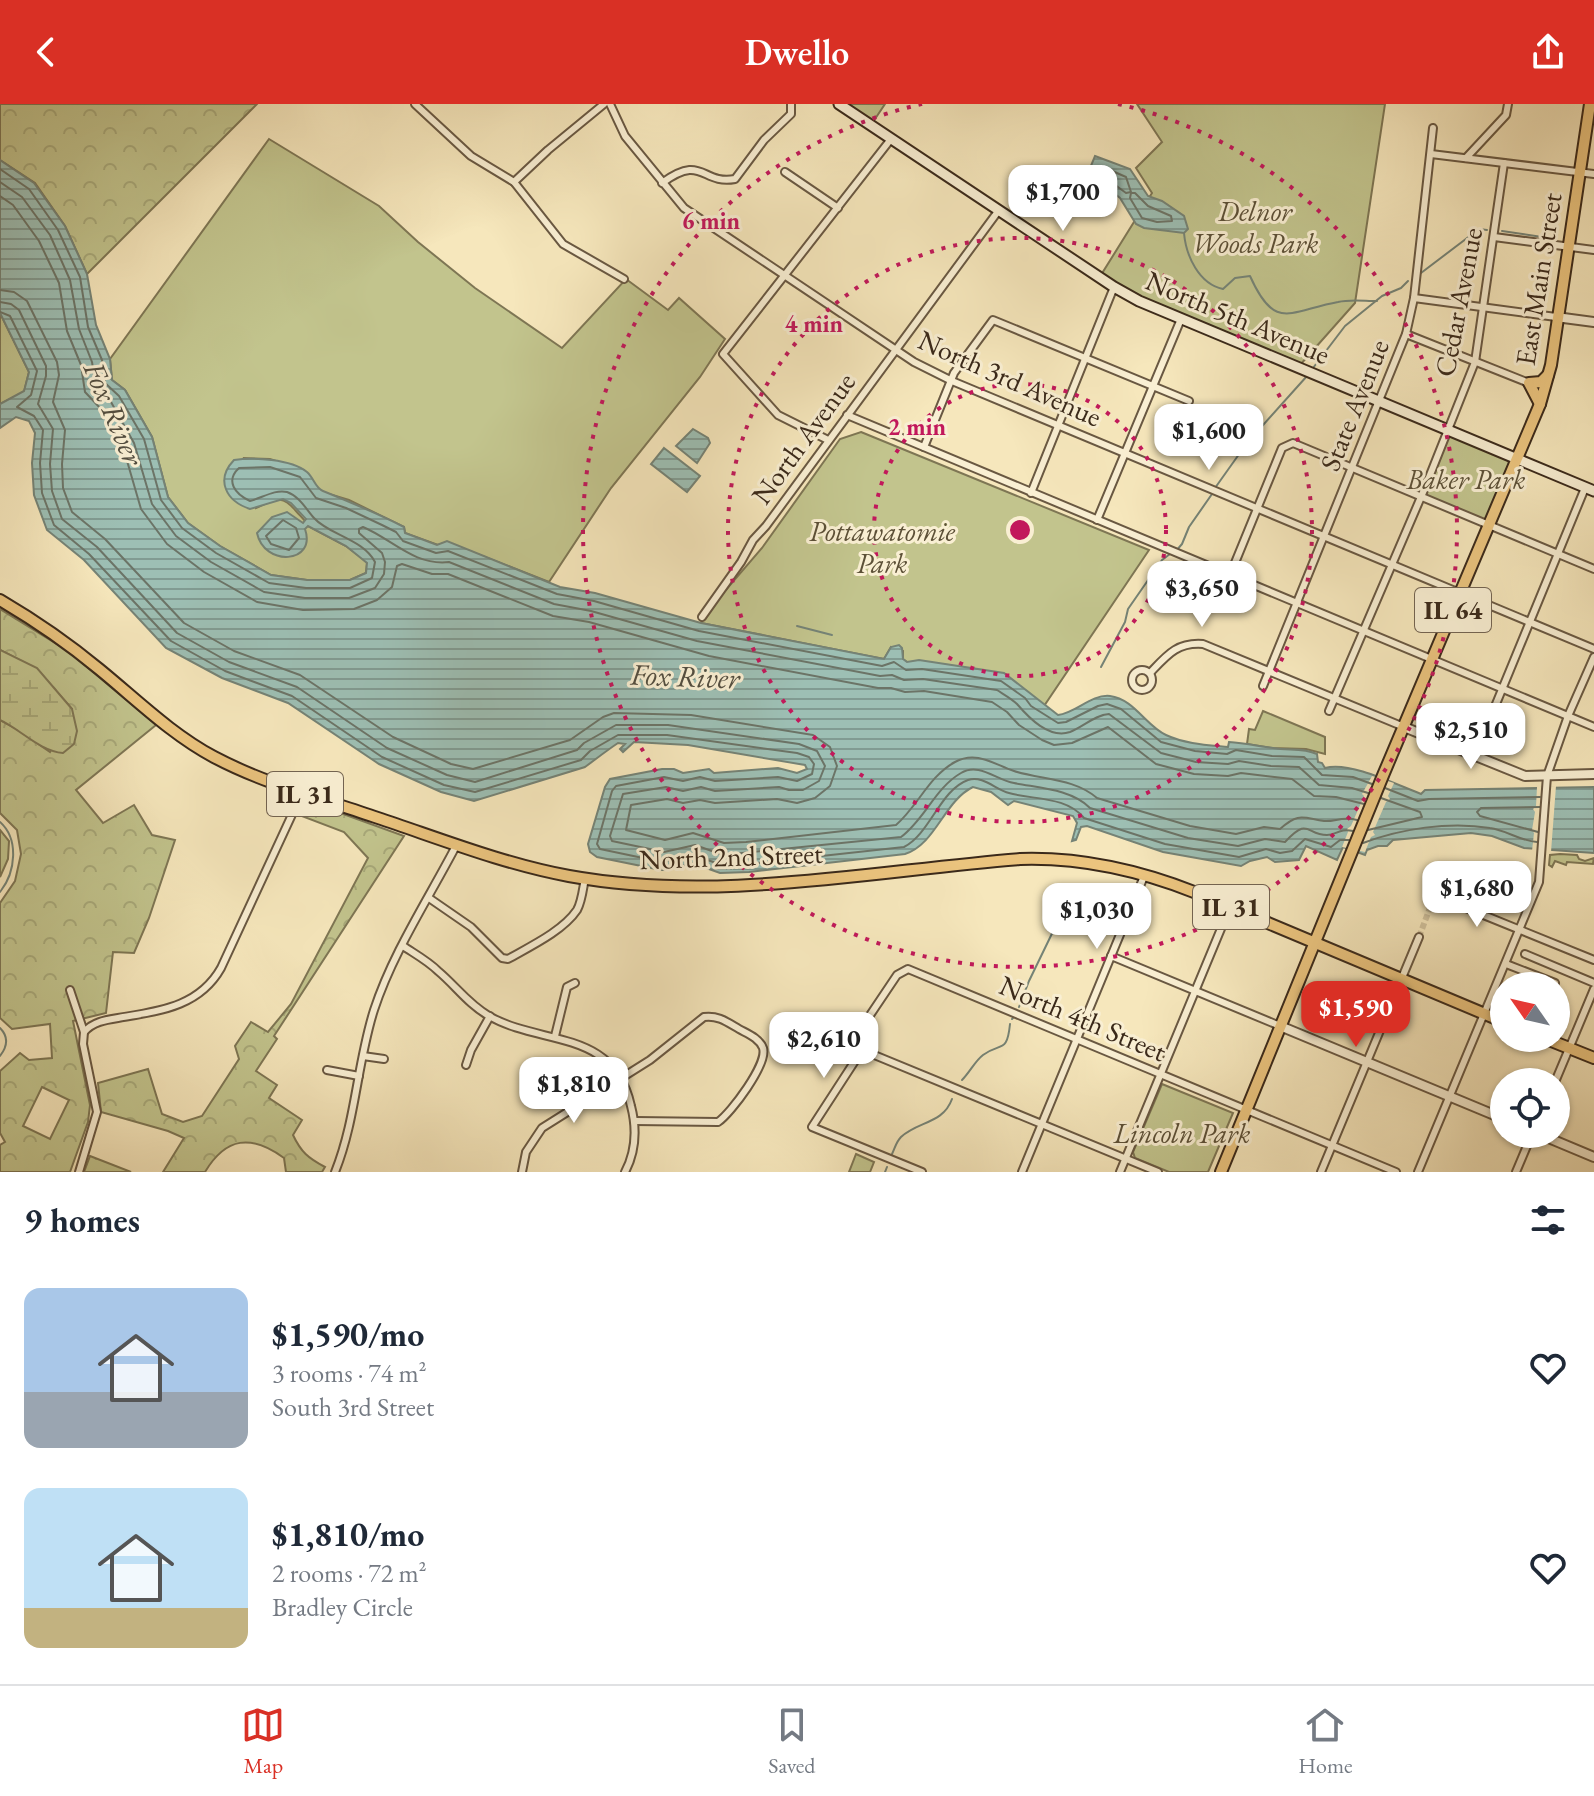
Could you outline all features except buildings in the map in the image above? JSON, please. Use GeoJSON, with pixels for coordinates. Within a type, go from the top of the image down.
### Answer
{"type":"FeatureCollection","features":[{"type":"Feature","properties":{"kind":"main road","name":"North 5th Avenue"},"geometry":{"type":"LineString","coordinates":[[839,104],[1114,287],[1181,319],[1590,489]]}},
{"type":"Feature","properties":{"kind":"main road","name":"East Main Street"},"geometry":{"type":"LineString","coordinates":[[1517,457],[1540,404],[1548,375],[1590,104]]}},
{"type":"Feature","properties":{"kind":"main road"},"geometry":{"type":"LineString","coordinates":[[1540,404],[1529,383],[1541,382],[1548,375]]}},
{"type":"Feature","properties":{"kind":"main road","name":"IL 64"},"geometry":{"type":"LineString","coordinates":[[1221,1172],[1517,457]]}},
{"type":"Feature","properties":{"kind":"main road","name":"North 2nd Street"},"geometry":{"type":"LineString","coordinates":[[0,600],[99,668],[162,723],[221,760],[302,793],[514,863],[638,885],[737,885],[1034,859],[1080,861],[1145,874],[1316,944]]}},
{"type":"Feature","properties":{"kind":"main road","name":"IL 31"},"geometry":{"type":"LineString","coordinates":[[1316,944],[1490,1016]]}},
{"type":"Feature","properties":{"kind":"main road"},"geometry":{"type":"LineString","coordinates":[[1570,1048],[1594,1058]]}},
{"type":"Feature","properties":{"kind":"street"},"geometry":{"type":"LineString","coordinates":[[415,104],[471,156],[514,182],[563,244],[624,279]]}},
{"type":"Feature","properties":{"kind":"street"},"geometry":{"type":"LineString","coordinates":[[514,182],[548,150],[607,104]]}},
{"type":"Feature","properties":{"kind":"street","name":"North 3rd Avenue"},"geometry":{"type":"LineString","coordinates":[[607,104],[623,133],[684,208],[914,362],[952,381],[1594,649]]}},
{"type":"Feature","properties":{"kind":"street"},"geometry":{"type":"LineString","coordinates":[[662,183],[683,169],[695,169],[725,181],[740,176],[756,150],[791,114],[791,104]]}},
{"type":"Feature","properties":{"kind":"street"},"geometry":{"type":"LineString","coordinates":[[1466,158],[1506,115],[1508,104]]}},
{"type":"Feature","properties":{"kind":"street","name":"State Avenue"},"geometry":{"type":"LineString","coordinates":[[1263,686],[1406,334],[1414,298],[1433,128]]}},
{"type":"Feature","properties":{"kind":"street"},"geometry":{"type":"LineString","coordinates":[[828,440],[778,415],[723,354],[891,139]]}},
{"type":"Feature","properties":{"kind":"street"},"geometry":{"type":"LineString","coordinates":[[1431,154],[1594,174]]}},
{"type":"Feature","properties":{"kind":"street","name":"Cedar Avenue"},"geometry":{"type":"LineString","coordinates":[[1329,711],[1475,362],[1504,163]]}},
{"type":"Feature","properties":{"kind":"street"},"geometry":{"type":"LineString","coordinates":[[785,172],[838,208]]}},
{"type":"Feature","properties":{"kind":"street","name":"North Avenue"},"geometry":{"type":"LineString","coordinates":[[702,617],[753,540],[999,210]]}},
{"type":"Feature","properties":{"kind":"street"},"geometry":{"type":"LineString","coordinates":[[1494,237],[1594,250]]}},
{"type":"Feature","properties":{"kind":"street"},"geometry":{"type":"LineString","coordinates":[[1031,493],[1114,287]]}},
{"type":"Feature","properties":{"kind":"street"},"geometry":{"type":"LineString","coordinates":[[1414,298],[1594,322]]}},
{"type":"Feature","properties":{"kind":"street"},"geometry":{"type":"LineString","coordinates":[[1097,520],[1181,319]]}},
{"type":"Feature","properties":{"kind":"street"},"geometry":{"type":"LineString","coordinates":[[924,447],[954,373],[993,320],[1189,401]]}},
{"type":"Feature","properties":{"kind":"street"},"geometry":{"type":"LineString","coordinates":[[1406,334],[1529,383]]}},
{"type":"Feature","properties":{"kind":"street"},"geometry":{"type":"LineString","coordinates":[[847,415],[1594,727]]}},
{"type":"Feature","properties":{"kind":"street"},"geometry":{"type":"LineString","coordinates":[[1230,575],[1282,448],[1293,443],[1594,569]]}},
{"type":"Feature","properties":{"kind":"street"},"geometry":{"type":"LineString","coordinates":[[1475,755],[1558,554],[1590,489]]}},
{"type":"Feature","properties":{"kind":"street"},"geometry":{"type":"LineString","coordinates":[[1150,673],[1170,652],[1191,643],[1203,644],[1525,776],[1594,774]]}},
{"type":"Feature","properties":{"kind":"street"},"geometry":{"type":"LineString","coordinates":[[1418,1172],[1539,882],[1547,776],[1568,716],[1594,657]]}},
{"type":"Feature","properties":{"kind":"street"},"geometry":{"type":"LineString","coordinates":[[84,1032],[89,1026],[109,1019],[172,1008],[189,1001],[209,985],[221,968],[302,793]]}},
{"type":"Feature","properties":{"kind":"street"},"geometry":{"type":"LineString","coordinates":[[335,1172],[381,989],[457,844]]}},
{"type":"Feature","properties":{"kind":"street"},"geometry":{"type":"LineString","coordinates":[[1022,1172],[1145,874]]}},
{"type":"Feature","properties":{"kind":"street"},"geometry":{"type":"LineString","coordinates":[[429,898],[471,927],[502,958],[508,959],[552,932],[574,913],[579,907],[585,878]]}},
{"type":"Feature","properties":{"kind":"street"},"geometry":{"type":"LineString","coordinates":[[1434,902],[1444,899],[1594,960]]}},
{"type":"Feature","properties":{"kind":"street"},"geometry":{"type":"LineString","coordinates":[[1120,1172],[1230,907]]}},
{"type":"Feature","properties":{"kind":"street"},"geometry":{"type":"LineString","coordinates":[[1321,1172],[1419,937]]}},
{"type":"Feature","properties":{"kind":"street"},"geometry":{"type":"LineString","coordinates":[[403,946],[433,966],[464,998],[490,1016],[520,1030],[576,1042],[596,1053],[620,1079],[630,1099],[635,1121],[634,1145],[625,1172]]}},
{"type":"Feature","properties":{"kind":"street"},"geometry":{"type":"LineString","coordinates":[[1525,954],[1594,983]]}},
{"type":"Feature","properties":{"kind":"street"},"geometry":{"type":"LineString","coordinates":[[1111,956],[1490,1113]]}},
{"type":"Feature","properties":{"kind":"street"},"geometry":{"type":"LineString","coordinates":[[1506,964],[1527,972]]}},
{"type":"Feature","properties":{"kind":"street","name":"North 4th Street"},"geometry":{"type":"LineString","coordinates":[[862,1050],[850,1045],[902,970],[908,969],[1396,1172]]}},
{"type":"Feature","properties":{"kind":"street"},"geometry":{"type":"LineString","coordinates":[[555,1036],[567,987],[575,983]]}},
{"type":"Feature","properties":{"kind":"street"},"geometry":{"type":"LineString","coordinates":[[1570,1048],[1594,989]]}},
{"type":"Feature","properties":{"kind":"street"},"geometry":{"type":"LineString","coordinates":[[70,990],[84,1032],[83,1044],[97,1112],[79,1172]]}},
{"type":"Feature","properties":{"kind":"street"},"geometry":{"type":"LineString","coordinates":[[466,1065],[490,1016]]}},
{"type":"Feature","properties":{"kind":"street"},"geometry":{"type":"LineString","coordinates":[[522,1172],[526,1152],[542,1128],[650,1060],[698,1020],[707,1016],[721,1018],[756,1039],[763,1048],[764,1058],[757,1072],[718,1122],[635,1121]]}},
{"type":"Feature","properties":{"kind":"street"},"geometry":{"type":"LineString","coordinates":[[922,1172],[812,1127],[862,1050],[1158,1172]]}},
{"type":"Feature","properties":{"kind":"street"},"geometry":{"type":"LineString","coordinates":[[363,1056],[384,1059]]}},
{"type":"Feature","properties":{"kind":"street"},"geometry":{"type":"LineString","coordinates":[[327,1070],[359,1076]]}},
{"type":"Feature","properties":{"kind":"street"},"geometry":{"type":"LineString","coordinates":[[1570,1147],[1594,1157]]}},
{"type":"Feature","properties":{"kind":"street"},"geometry":{"type":"LineString","coordinates":[[1516,1172],[1526,1148]]}},
{"type":"Feature","properties":{"kind":"green space"},"geometry":{"type":"Polygon","coordinates":[[[0,104],[257,104],[87,274],[65,226],[35,183],[0,160],[0,104]]]}},
{"type":"Feature","properties":{"kind":"green space"},"geometry":{"type":"Polygon","coordinates":[[[845,104],[885,104],[873,122],[845,104]]]}},
{"type":"Feature","properties":{"kind":"green space","name":"Delnor Woods Park"},"geometry":{"type":"Polygon","coordinates":[[[1137,104],[1385,104],[1355,303],[1300,365],[1141,299],[1101,275],[1152,193],[1136,168],[1162,142],[1137,104]]]}},
{"type":"Feature","properties":{"kind":"green space"},"geometry":{"type":"Polygon","coordinates":[[[269,139],[379,206],[475,288],[562,348],[626,279],[668,310],[679,298],[725,339],[700,377],[611,488],[549,582],[447,542],[438,545],[405,533],[404,527],[349,500],[319,491],[304,470],[270,459],[244,458],[256,508],[278,500],[286,502],[308,526],[346,546],[367,562],[366,573],[350,580],[307,580],[271,575],[220,546],[188,523],[168,497],[152,437],[125,390],[112,380],[110,359],[269,139]]]}},
{"type":"Feature","properties":{"kind":"green space"},"geometry":{"type":"Polygon","coordinates":[[[0,313],[29,372],[24,392],[0,404],[0,313]]]}},
{"type":"Feature","properties":{"kind":"green space","name":"Pottawatomie Park"},"geometry":{"type":"Polygon","coordinates":[[[861,432],[1149,550],[1044,706],[1035,699],[916,662],[907,662],[903,659],[903,651],[891,647],[884,659],[701,623],[706,613],[762,548],[840,439],[861,432]]]}},
{"type":"Feature","properties":{"kind":"green space","name":"Baker Park"},"geometry":{"type":"Polygon","coordinates":[[[1447,434],[1511,459],[1486,524],[1421,497],[1447,434]]]}},
{"type":"Feature","properties":{"kind":"green space"},"geometry":{"type":"Polygon","coordinates":[[[0,609],[68,651],[156,725],[76,790],[103,823],[134,805],[152,835],[175,840],[134,953],[113,952],[106,1013],[73,1021],[90,1105],[88,1122],[70,1172],[0,1172],[0,1145],[5,1142],[0,1133],[0,1071],[20,1053],[29,1060],[52,1058],[50,1024],[12,1029],[0,1018],[0,903],[15,881],[21,854],[17,830],[0,813],[0,720],[50,752],[72,709],[37,669],[0,650],[0,609]],[[42,1087],[23,1126],[50,1139],[69,1100],[42,1087]]]}},
{"type":"Feature","properties":{"kind":"green space"},"geometry":{"type":"Polygon","coordinates":[[[0,650],[37,668],[72,709],[77,731],[74,744],[63,753],[38,744],[0,720],[0,650]]]}},
{"type":"Feature","properties":{"kind":"green space"},"geometry":{"type":"Polygon","coordinates":[[[1263,711],[1325,737],[1325,754],[1306,749],[1247,744],[1249,729],[1255,730],[1263,711]]]}},
{"type":"Feature","properties":{"kind":"green space"},"geometry":{"type":"Polygon","coordinates":[[[310,802],[404,836],[274,1036],[277,1039],[256,1071],[277,1085],[269,1098],[302,1120],[293,1135],[306,1154],[325,1167],[322,1172],[286,1172],[284,1158],[272,1150],[261,1145],[240,1143],[222,1152],[205,1172],[163,1172],[184,1138],[101,1112],[98,1083],[148,1069],[162,1114],[183,1122],[202,1116],[239,1059],[235,1046],[251,1022],[268,1032],[291,1004],[368,858],[344,832],[299,815],[303,806],[310,802]]]}},
{"type":"Feature","properties":{"kind":"green space"},"geometry":{"type":"Polygon","coordinates":[[[0,830],[9,841],[8,859],[0,877],[0,830]]]}},
{"type":"Feature","properties":{"kind":"green space"},"geometry":{"type":"Polygon","coordinates":[[[1550,855],[1577,855],[1585,861],[1594,858],[1593,864],[1567,862],[1566,865],[1555,861],[1552,867],[1549,865],[1550,855]]]}},
{"type":"Feature","properties":{"kind":"green space","name":"Lincoln Park"},"geometry":{"type":"Polygon","coordinates":[[[1162,1084],[1233,1113],[1208,1172],[1169,1172],[1135,1158],[1133,1152],[1162,1084]]]}},
{"type":"Feature","properties":{"kind":"green space"},"geometry":{"type":"Polygon","coordinates":[[[856,1154],[874,1162],[870,1172],[849,1172],[856,1154]]]}},
{"type":"Feature","properties":{"kind":"green space"},"geometry":{"type":"Polygon","coordinates":[[[90,1156],[131,1172],[84,1172],[90,1156]]]}},
{"type":"Feature","properties":{"kind":"water"},"geometry":{"type":"Polygon","coordinates":[[[1095,156],[1130,169],[1148,196],[1162,201],[1184,216],[1188,229],[1184,233],[1144,228],[1136,224],[1120,198],[1088,173],[1095,156]]]}},
{"type":"Feature","properties":{"kind":"water","name":"Fox River"},"geometry":{"type":"Polygon","coordinates":[[[0,160],[34,183],[65,226],[87,274],[96,325],[110,359],[112,380],[125,390],[152,437],[168,497],[188,523],[220,546],[271,575],[307,580],[350,580],[366,573],[367,563],[346,546],[308,526],[305,529],[307,541],[304,549],[297,555],[278,556],[269,552],[257,533],[272,517],[287,512],[303,523],[306,519],[283,499],[250,509],[235,501],[224,482],[234,460],[261,459],[292,464],[307,472],[320,490],[404,527],[405,533],[437,545],[447,541],[560,587],[595,593],[701,623],[884,659],[891,647],[899,645],[907,662],[919,660],[1004,673],[1058,715],[1096,698],[1110,696],[1126,702],[1159,731],[1173,738],[1213,746],[1228,747],[1229,742],[1306,751],[1317,754],[1318,762],[1325,768],[1360,771],[1421,794],[1425,790],[1594,787],[1594,853],[1524,848],[1492,836],[1471,833],[1393,840],[1387,846],[1367,850],[1365,855],[1343,847],[1337,860],[1306,846],[1299,860],[1275,862],[1267,857],[1241,866],[1163,852],[1087,826],[1081,827],[1076,840],[1072,841],[1077,823],[1073,816],[1014,801],[1008,805],[991,792],[973,787],[954,802],[925,841],[905,854],[749,872],[720,873],[692,863],[661,870],[597,857],[590,852],[588,844],[610,779],[662,769],[683,773],[709,769],[714,773],[778,768],[797,773],[807,769],[805,765],[688,745],[634,742],[623,752],[620,749],[625,744],[618,743],[585,767],[474,801],[441,792],[379,764],[288,703],[222,678],[166,648],[84,560],[47,530],[34,495],[32,463],[35,433],[29,421],[16,417],[0,428],[0,404],[24,391],[29,372],[0,313],[0,160]]]}},
{"type":"Feature","properties":{"kind":"water"},"geometry":{"type":"Polygon","coordinates":[[[693,429],[708,438],[710,443],[697,463],[676,446],[693,429]]]}},
{"type":"Feature","properties":{"kind":"water"},"geometry":{"type":"Polygon","coordinates":[[[664,448],[700,476],[687,492],[651,464],[664,448]]]}},
{"type":"Feature","properties":{"kind":"pier"},"geometry":{"type":"Polygon","coordinates":[[[1372,776],[1394,783],[1388,796],[1390,799],[1373,832],[1375,835],[1371,837],[1365,852],[1342,847],[1347,829],[1372,776]]]}},
{"type":"Feature","properties":{"kind":"pier"},"geometry":{"type":"Polygon","coordinates":[[[1556,786],[1551,852],[1532,851],[1537,787],[1556,786]]]}},
{"type":"Feature","properties":{"kind":"waterway"},"geometry":{"type":"LineString","coordinates":[[1421,273],[1479,229],[1487,230]]}},
{"type":"Feature","properties":{"kind":"waterway"},"geometry":{"type":"LineString","coordinates":[[1502,231],[1542,237]]}},
{"type":"Feature","properties":{"kind":"waterway"},"geometry":{"type":"LineString","coordinates":[[1184,233],[1191,260],[1207,281],[1223,289],[1235,278],[1250,276],[1267,305],[1276,311],[1295,312],[1347,301],[1377,301]]}},
{"type":"Feature","properties":{"kind":"waterway"},"geometry":{"type":"LineString","coordinates":[[1313,368],[1345,326],[1382,296],[1401,288],[1408,281]]}},
{"type":"Feature","properties":{"kind":"waterway"},"geometry":{"type":"LineString","coordinates":[[1215,488],[1247,443],[1307,376]]}},
{"type":"Feature","properties":{"kind":"waterway"},"geometry":{"type":"LineString","coordinates":[[1176,551],[1212,494]]}},
{"type":"Feature","properties":{"kind":"waterway"},"geometry":{"type":"LineString","coordinates":[[1101,667],[1125,622],[1128,609],[1162,560],[1170,554]]}},
{"type":"Feature","properties":{"kind":"waterway"},"geometry":{"type":"LineString","coordinates":[[797,626],[832,635]]}},
{"type":"Feature","properties":{"kind":"waterway"},"geometry":{"type":"LineString","coordinates":[[0,822],[13,846],[12,866],[0,892]]}},
{"type":"Feature","properties":{"kind":"waterway"},"geometry":{"type":"LineString","coordinates":[[1019,1007],[1060,917]]}},
{"type":"Feature","properties":{"kind":"waterway"},"geometry":{"type":"LineString","coordinates":[[962,1080],[977,1060],[1005,1044],[1010,1024]]}},
{"type":"Feature","properties":{"kind":"waterway"},"geometry":{"type":"LineString","coordinates":[[0,1028],[6,1042],[0,1056]]}},
{"type":"Feature","properties":{"kind":"waterway"},"geometry":{"type":"LineString","coordinates":[[892,1154],[901,1137],[943,1113],[952,1099]]}},
{"type":"Feature","properties":{"kind":"waterway"},"geometry":{"type":"LineString","coordinates":[[885,1172],[887,1167]]}},
{"type":"Feature","properties":{"kind":"tunnel"},"geometry":{"type":"LineString","coordinates":[[1419,937],[1431,905]]}}]}
